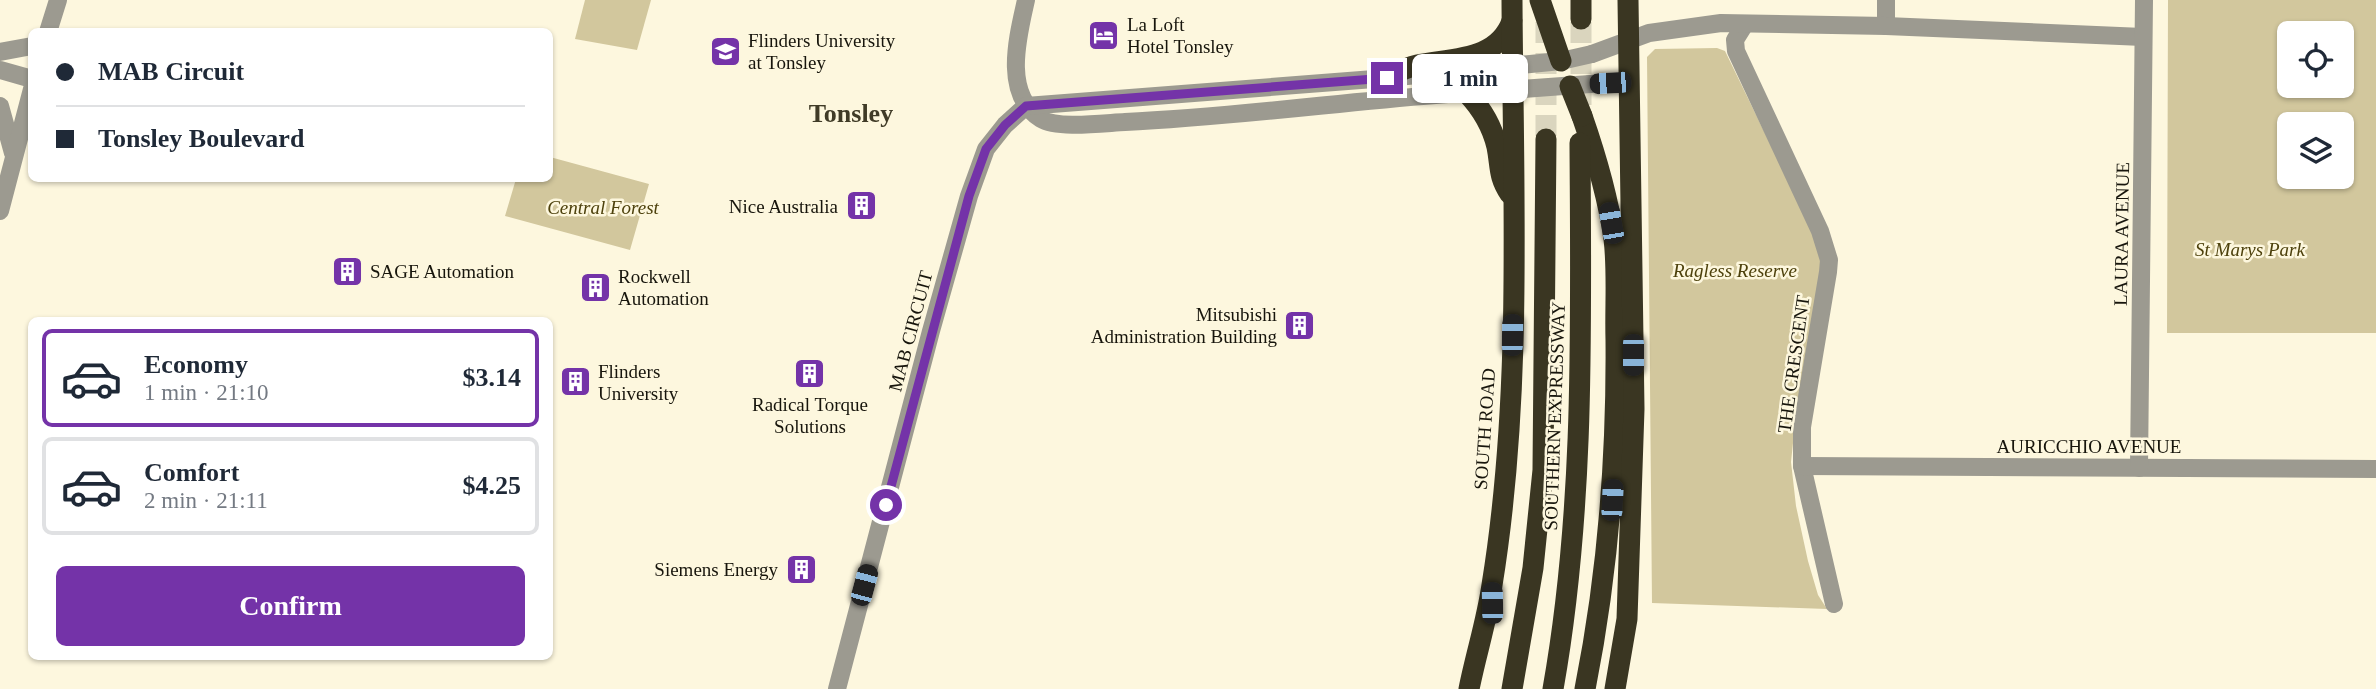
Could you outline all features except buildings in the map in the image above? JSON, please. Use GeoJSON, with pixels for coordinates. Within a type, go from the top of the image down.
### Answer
{"type":"FeatureCollection","features":[{"type":"Feature","properties":{"kind":"highway"},"geometry":{"type":"LineString","coordinates":[[1540,0],[1561,61],[1580,85],[1615,246],[1616,411],[1612,500],[1597,630],[1586,689]]}},
{"type":"Feature","properties":{"kind":"highway"},"geometry":{"type":"LineString","coordinates":[[1628,0],[1634,410],[1628,619],[1629,689]]}},
{"type":"Feature","properties":{"kind":"highway"},"geometry":{"type":"LineString","coordinates":[[1387,78],[1414,65],[1460,59],[1489,49],[1506,34],[1512,10]]}},
{"type":"Feature","properties":{"kind":"highway","name":"SOUTH ROAD"},"geometry":{"type":"LineString","coordinates":[[1469,689],[1492,587],[1510,413],[1517,90],[1512,10]]}},
{"type":"Feature","properties":{"kind":"highway"},"geometry":{"type":"LineString","coordinates":[[1467,93],[1481,108],[1490,127],[1501,178],[1513,199]]}},
{"type":"Feature","properties":{"kind":"highway","name":"SOUTHERN EXPRESSWAY"},"geometry":{"type":"LineString","coordinates":[[1512,689],[1533,568],[1543,470],[1546,139]]}},
{"type":"Feature","properties":{"kind":"highway","name":"SOUTHERN EXPRESSWAY"},"geometry":{"type":"LineString","coordinates":[[1553,689],[1567,603],[1576,513],[1581,320],[1580,143]]}},
{"type":"Feature","properties":{"kind":"highway"},"geometry":{"type":"LineString","coordinates":[[1480,689],[1492,620],[1492,587]]}},
{"type":"Feature","properties":{"kind":"highway"},"geometry":{"type":"LineString","coordinates":[[1615,689],[1628,619]]}},
{"type":"Feature","properties":{"kind":"street"},"geometry":{"type":"LineString","coordinates":[[49,28],[58,0]]}},
{"type":"Feature","properties":{"kind":"street"},"geometry":{"type":"LineString","coordinates":[[1026,0],[1016,55],[1016,72],[1026,106],[1042,120],[1069,125],[1178,120],[1467,93],[1630,82]]}},
{"type":"Feature","properties":{"kind":"street"},"geometry":{"type":"LineString","coordinates":[[1886,0],[1886,26]]}},
{"type":"Feature","properties":{"kind":"street","name":"LAURA AVENUE"},"geometry":{"type":"LineString","coordinates":[[2139,468],[2144,0]]}},
{"type":"Feature","properties":{"kind":"street"},"geometry":{"type":"LineString","coordinates":[[1026,106],[1387,78],[1561,61],[1592,54],[1658,31],[1721,23],[1886,26],[2143,37]]}},
{"type":"Feature","properties":{"kind":"street","name":"THE CRESCENT"},"geometry":{"type":"LineString","coordinates":[[1745,24],[1735,40],[1736,51],[1820,231],[1829,260],[1802,427],[1802,466],[1834,604]]}},
{"type":"Feature","properties":{"kind":"street"},"geometry":{"type":"LineString","coordinates":[[0,52],[28,47]]}},
{"type":"Feature","properties":{"kind":"street"},"geometry":{"type":"LineString","coordinates":[[0,70],[28,78]]}},
{"type":"Feature","properties":{"kind":"street"},"geometry":{"type":"LineString","coordinates":[[0,211],[28,104]]}},
{"type":"Feature","properties":{"kind":"street"},"geometry":{"type":"LineString","coordinates":[[0,106],[14,157]]}},
{"type":"Feature","properties":{"kind":"street","name":"MAB CIRCUIT"},"geometry":{"type":"LineString","coordinates":[[837,689],[969,196],[986,149],[1005,125],[1026,106]]}},
{"type":"Feature","properties":{"kind":"street","name":"AURICCHIO AVENUE"},"geometry":{"type":"LineString","coordinates":[[1802,466],[2376,469]]}},
{"type":"Feature","properties":{"kind":"green space"},"geometry":{"type":"Polygon","coordinates":[[[585,0],[651,0],[637,50],[575,39],[585,0]]]}},
{"type":"Feature","properties":{"kind":"green space","name":"St Marys Park"},"geometry":{"type":"Polygon","coordinates":[[[2168,0],[2376,0],[2376,333],[2167,333],[2168,0]]]}},
{"type":"Feature","properties":{"kind":"green space","name":"Ragless Reserve"},"geometry":{"type":"Polygon","coordinates":[[[1717,48],[1725,51],[1816,238],[1821,265],[1791,462],[1796,506],[1808,561],[1818,595],[1827,609],[1652,603],[1647,57],[1655,49],[1717,48]]]}},
{"type":"Feature","properties":{"kind":"green space","name":"Central Forest"},"geometry":{"type":"Polygon","coordinates":[[[553,158],[649,184],[630,250],[505,216],[515,182],[553,182],[553,158]]]}},
{"type":"Feature","properties":{"kind":"tunnel"},"geometry":{"type":"LineString","coordinates":[[1581,19],[1581,105]]}},
{"type":"Feature","properties":{"kind":"tunnel"},"geometry":{"type":"LineString","coordinates":[[1546,22],[1546,139]]}},
{"type":"Feature","properties":{"kind":"place","name":"La Loft Hotel Tonsley"},"geometry":{"type":"Point","coordinates":[1104,35]}},
{"type":"Feature","properties":{"kind":"place","name":"Flinders University at Tonsley"},"geometry":{"type":"Point","coordinates":[725,51]}},
{"type":"Feature","properties":{"kind":"place","name":"Nice Australia"},"geometry":{"type":"Point","coordinates":[861,206]}},
{"type":"Feature","properties":{"kind":"place","name":"SAGE Automation"},"geometry":{"type":"Point","coordinates":[347,271]}},
{"type":"Feature","properties":{"kind":"place","name":"Rockwell Automation"},"geometry":{"type":"Point","coordinates":[595,287]}},
{"type":"Feature","properties":{"kind":"place","name":"Mitsubishi Administration Building"},"geometry":{"type":"Point","coordinates":[1300,325]}},
{"type":"Feature","properties":{"kind":"place","name":"Radical Torque Solutions"},"geometry":{"type":"Point","coordinates":[810,373]}},
{"type":"Feature","properties":{"kind":"place","name":"Flinders University"},"geometry":{"type":"Point","coordinates":[575,382]}},
{"type":"Feature","properties":{"kind":"place","name":"Siemens Energy"},"geometry":{"type":"Point","coordinates":[801,569]}},
{"type":"Feature","properties":{"kind":"district","name":"Tonsley"},"geometry":{"type":"Point","coordinates":[851,113]}},
{"type":"Feature","properties":{"kind":"route"},"geometry":{"type":"LineString","coordinates":[[886,505],[969,196],[986,149],[1005,125],[1026,106],[1387,78]]}}]}
